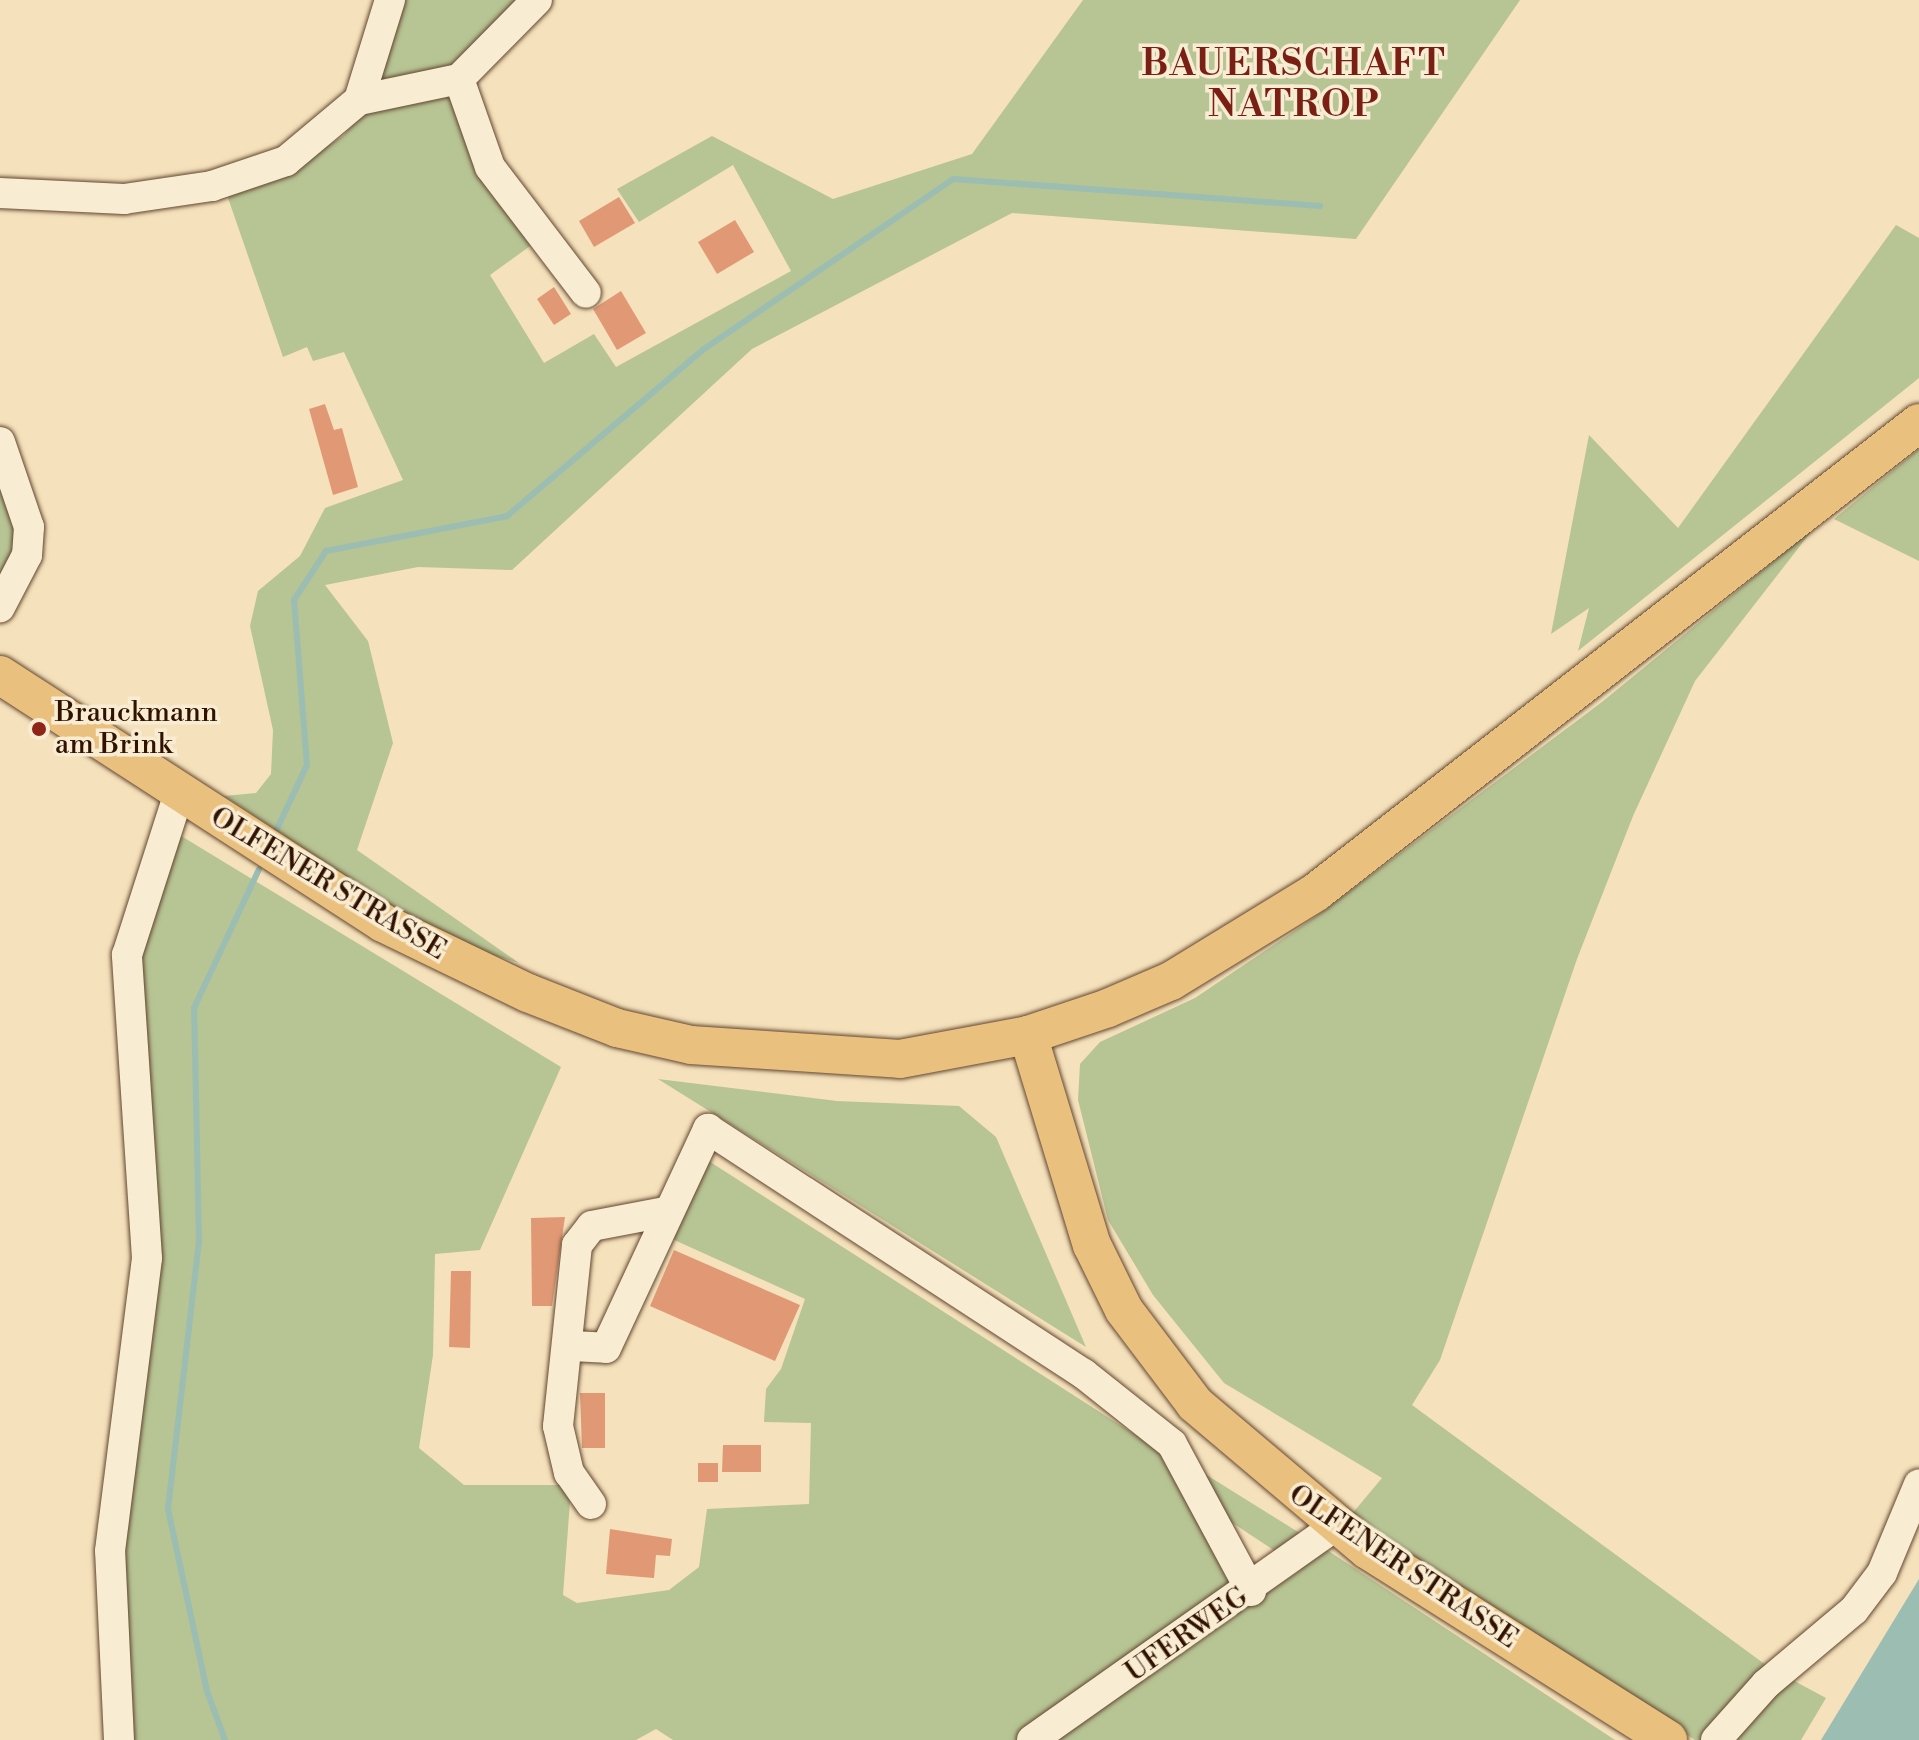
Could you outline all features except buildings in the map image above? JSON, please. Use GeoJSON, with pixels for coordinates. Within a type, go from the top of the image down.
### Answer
{"type":"FeatureCollection","features":[{"type":"Feature","properties":{"kind":"main road"},"geometry":{"type":"LineString","coordinates":[[1028,1035],[1171,981],[1316,892],[1919,423]]}},
{"type":"Feature","properties":{"kind":"main road","name":"OLFENER STRASSE"},"geometry":{"type":"LineString","coordinates":[[0,675],[179,793],[426,948],[617,1028],[738,1052],[841,1060],[913,1058],[1028,1035],[1092,1245],[1124,1310],[1158,1362],[1233,1444],[1337,1525],[1668,1740]]}},
{"type":"Feature","properties":{"kind":"street"},"geometry":{"type":"LineString","coordinates":[[359,100],[390,0]]}},
{"type":"Feature","properties":{"kind":"street"},"geometry":{"type":"LineString","coordinates":[[0,193],[124,199],[212,186],[286,161],[359,100],[459,79],[537,0]]}},
{"type":"Feature","properties":{"kind":"street"},"geometry":{"type":"LineString","coordinates":[[459,79],[490,167],[586,293]]}},
{"type":"Feature","properties":{"kind":"street"},"geometry":{"type":"LineString","coordinates":[[0,442],[29,527],[27,555],[0,607]]}},
{"type":"Feature","properties":{"kind":"street"},"geometry":{"type":"LineString","coordinates":[[119,1740],[110,1551],[147,1258],[127,955],[179,793]]}},
{"type":"Feature","properties":{"kind":"street"},"geometry":{"type":"LineString","coordinates":[[572,1346],[606,1348],[665,1212],[708,1129],[1084,1374],[1172,1444],[1251,1591]]}},
{"type":"Feature","properties":{"kind":"street"},"geometry":{"type":"LineString","coordinates":[[591,1504],[561,1449],[562,1366],[572,1346],[582,1232],[665,1212]]}},
{"type":"Feature","properties":{"kind":"street"},"geometry":{"type":"LineString","coordinates":[[1716,1740],[1766,1684],[1854,1610],[1882,1573],[1919,1484]]}},
{"type":"Feature","properties":{"kind":"street","name":"UFERWEG"},"geometry":{"type":"LineString","coordinates":[[1032,1740],[1251,1591],[1337,1525]]}},
{"type":"Feature","properties":{"kind":"green space"},"geometry":{"type":"Polygon","coordinates":[[[400,0],[521,0],[457,70],[374,85],[400,0]]]}},
{"type":"Feature","properties":{"kind":"green space"},"geometry":{"type":"Polygon","coordinates":[[[1083,0],[1520,0],[1356,239],[1012,213],[752,349],[512,570],[418,567],[325,585],[368,641],[393,743],[357,850],[519,963],[443,940],[224,796],[256,793],[271,774],[273,730],[250,626],[258,591],[300,556],[325,508],[403,480],[344,352],[313,361],[307,347],[283,357],[227,195],[293,169],[343,136],[370,105],[455,88],[533,244],[490,275],[544,363],[594,334],[616,367],[791,271],[733,165],[639,222],[617,189],[712,136],[833,199],[972,154],[1083,0]]]}},
{"type":"Feature","properties":{"kind":"green space"},"geometry":{"type":"Polygon","coordinates":[[[1896,225],[1919,238],[1919,378],[1578,651],[1589,608],[1551,634],[1589,435],[1678,528],[1896,225]]]}},
{"type":"Feature","properties":{"kind":"green space"},"geometry":{"type":"Polygon","coordinates":[[[1919,449],[1919,561],[1834,519],[1919,449]]]}},
{"type":"Feature","properties":{"kind":"green space"},"geometry":{"type":"Polygon","coordinates":[[[0,464],[20,524],[0,588],[0,464]]]}},
{"type":"Feature","properties":{"kind":"green space"},"geometry":{"type":"Polygon","coordinates":[[[1814,528],[1695,681],[1633,816],[1577,959],[1440,1360],[1412,1405],[1770,1668],[1826,1698],[1801,1740],[1695,1740],[1346,1521],[1382,1478],[1224,1383],[1153,1295],[1108,1220],[1078,1100],[1080,1064],[1100,1042],[1195,998],[1318,915],[1602,702],[1814,528]]]}},
{"type":"Feature","properties":{"kind":"green space"},"geometry":{"type":"Polygon","coordinates":[[[173,831],[561,1067],[480,1250],[435,1254],[433,1355],[419,1448],[464,1485],[562,1485],[570,1502],[563,1595],[577,1603],[669,1590],[699,1567],[707,1509],[809,1504],[811,1423],[764,1422],[766,1389],[781,1369],[805,1299],[661,1234],[701,1156],[1176,1461],[1240,1589],[1017,1740],[673,1740],[656,1729],[636,1740],[130,1740],[119,1550],[150,1267],[136,1003],[142,942],[173,831]]]}},
{"type":"Feature","properties":{"kind":"green space"},"geometry":{"type":"Polygon","coordinates":[[[658,1079],[837,1101],[959,1106],[996,1137],[1086,1347],[658,1079]]]}},
{"type":"Feature","properties":{"kind":"green space"},"geometry":{"type":"Polygon","coordinates":[[[1197,1469],[1327,1550],[1615,1740],[1050,1740],[1302,1569],[1216,1512],[1197,1469]]]}},
{"type":"Feature","properties":{"kind":"water"},"geometry":{"type":"Polygon","coordinates":[[[1919,1579],[1919,1740],[1821,1740],[1919,1579]]]}},
{"type":"Feature","properties":{"kind":"waterway"},"geometry":{"type":"LineString","coordinates":[[275,833],[307,765],[294,600],[326,551],[507,516],[704,349],[953,179],[1320,206]]}},
{"type":"Feature","properties":{"kind":"waterway"},"geometry":{"type":"LineString","coordinates":[[225,1740],[207,1691],[168,1509],[199,1241],[194,1008],[259,869]]}},
{"type":"Feature","properties":{"kind":"place","name":"Brauckmann am Brink"},"geometry":{"type":"Point","coordinates":[39,729]}},
{"type":"Feature","properties":{"kind":"district","name":"BAUERSCHAFT NATROP"},"geometry":{"type":"Point","coordinates":[1294,84]}}]}
